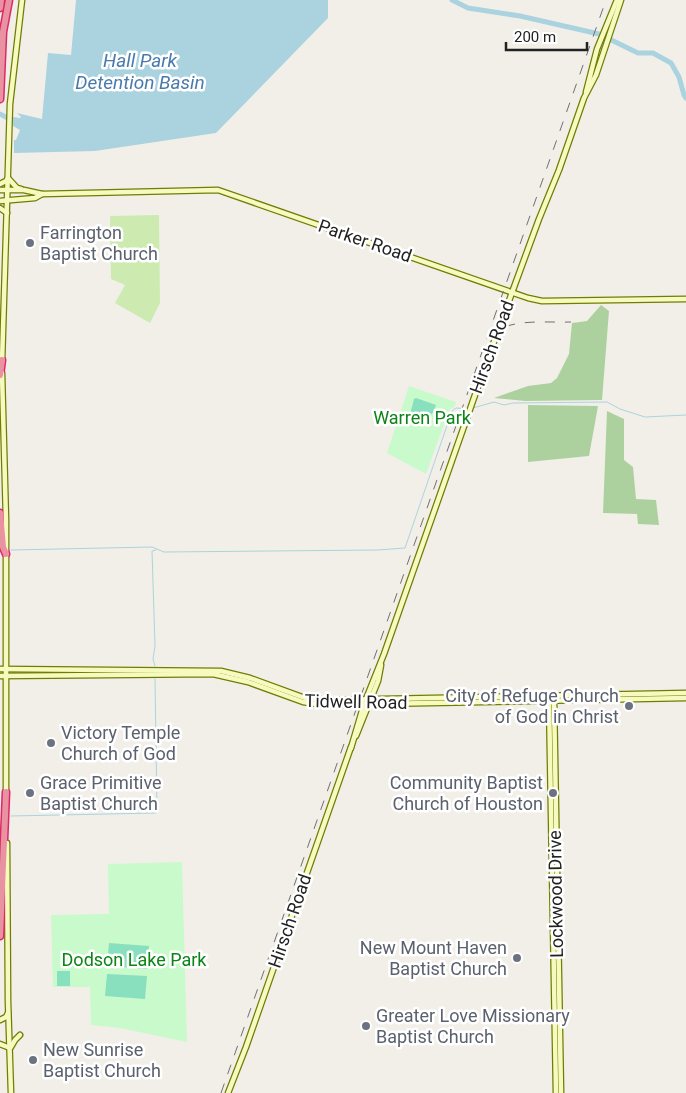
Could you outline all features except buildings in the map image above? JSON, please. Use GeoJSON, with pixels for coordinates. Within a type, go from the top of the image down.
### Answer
{"type":"FeatureCollection","features":[{"type":"Feature","properties":{"kind":"highway"},"geometry":{"type":"LineString","coordinates":[[0,8],[1,0]]}},
{"type":"Feature","properties":{"kind":"highway"},"geometry":{"type":"LineString","coordinates":[[0,99],[4,32],[9,0]]}},
{"type":"Feature","properties":{"kind":"highway"},"geometry":{"type":"LineString","coordinates":[[0,375],[2,360]]}},
{"type":"Feature","properties":{"kind":"highway"},"geometry":{"type":"LineString","coordinates":[[0,513],[3,548],[6,554]]}},
{"type":"Feature","properties":{"kind":"highway"},"geometry":{"type":"LineString","coordinates":[[0,936],[6,792]]}},
{"type":"Feature","properties":{"kind":"main road"},"geometry":{"type":"LineString","coordinates":[[11,1093],[8,1012],[6,690],[3,676],[6,554],[2,360],[10,104],[22,0]]}},
{"type":"Feature","properties":{"kind":"main road","name":"Hirsch Road"},"geometry":{"type":"LineString","coordinates":[[228,1093],[246,1047],[367,701],[378,681],[384,654],[470,409],[539,219],[559,170],[584,98],[597,49],[616,0]]}},
{"type":"Feature","properties":{"kind":"main road","name":"Hirsch Road"},"geometry":{"type":"LineString","coordinates":[[584,98],[605,52],[621,0]]}},
{"type":"Feature","properties":{"kind":"main road"},"geometry":{"type":"LineString","coordinates":[[0,184],[6,182],[8,178]]}},
{"type":"Feature","properties":{"kind":"main road"},"geometry":{"type":"LineString","coordinates":[[8,178],[17,188],[24,190]]}},
{"type":"Feature","properties":{"kind":"main road","name":"Parker Road"},"geometry":{"type":"LineString","coordinates":[[0,190],[24,190],[42,194],[218,190],[512,293],[542,301],[686,299]]}},
{"type":"Feature","properties":{"kind":"main road","name":"Parker Road"},"geometry":{"type":"LineString","coordinates":[[0,201],[35,198],[42,194]]}},
{"type":"Feature","properties":{"kind":"main road"},"geometry":{"type":"LineString","coordinates":[[0,208],[7,213]]}},
{"type":"Feature","properties":{"kind":"main road","name":"Tidwell Road"},"geometry":{"type":"LineString","coordinates":[[3,669],[98,669],[213,674],[265,686],[323,705],[367,701],[418,700],[686,698]]}},
{"type":"Feature","properties":{"kind":"main road"},"geometry":{"type":"LineString","coordinates":[[98,669],[98,676]]}},
{"type":"Feature","properties":{"kind":"main road","name":"Tidwell Road"},"geometry":{"type":"LineString","coordinates":[[3,676],[98,676],[176,672]]}},
{"type":"Feature","properties":{"kind":"main road"},"geometry":{"type":"LineString","coordinates":[[0,686],[6,690]]}},
{"type":"Feature","properties":{"kind":"main road","name":"Tidwell Road"},"geometry":{"type":"LineString","coordinates":[[604,698],[686,693]]}},
{"type":"Feature","properties":{"kind":"main road","name":"Lockwood Drive"},"geometry":{"type":"LineString","coordinates":[[551,698],[556,1093]]}},
{"type":"Feature","properties":{"kind":"main road","name":"Lockwood Drive"},"geometry":{"type":"LineString","coordinates":[[551,698],[561,1093]]}},
{"type":"Feature","properties":{"kind":"main road"},"geometry":{"type":"LineString","coordinates":[[0,1020],[6,1017],[8,1012]]}},
{"type":"Feature","properties":{"kind":"main road"},"geometry":{"type":"LineString","coordinates":[[10,1048],[20,1036]]}},
{"type":"Feature","properties":{"kind":"main road"},"geometry":{"type":"LineString","coordinates":[[0,1044],[10,1048]]}},
{"type":"Feature","properties":{"kind":"green space"},"geometry":{"type":"Polygon","coordinates":[[[159,215],[160,303],[150,323],[115,303],[125,285],[111,279],[110,216],[159,215]]]}},
{"type":"Feature","properties":{"kind":"green space"},"geometry":{"type":"Polygon","coordinates":[[[601,305],[609,311],[602,400],[525,401],[494,398],[528,386],[551,383],[557,378],[569,354],[572,323],[587,321],[601,305]]]}},
{"type":"Feature","properties":{"kind":"green space","name":"Warren Park"},"geometry":{"type":"Polygon","coordinates":[[[409,386],[456,402],[455,406],[449,410],[426,474],[387,453],[409,386]]]}},
{"type":"Feature","properties":{"kind":"green space"},"geometry":{"type":"Polygon","coordinates":[[[414,399],[436,405],[428,417],[413,423],[409,418],[414,399]]]}},
{"type":"Feature","properties":{"kind":"green space"},"geometry":{"type":"Polygon","coordinates":[[[528,405],[598,406],[589,456],[528,462],[528,405]]]}},
{"type":"Feature","properties":{"kind":"green space"},"geometry":{"type":"Polygon","coordinates":[[[607,411],[624,419],[624,460],[633,467],[636,499],[656,500],[659,525],[638,524],[637,514],[603,513],[607,411]]]}},
{"type":"Feature","properties":{"kind":"green space","name":"Dodson Lake Park"},"geometry":{"type":"Polygon","coordinates":[[[182,862],[187,1042],[120,1028],[91,1025],[90,987],[53,987],[51,915],[109,914],[108,864],[182,862]]]}},
{"type":"Feature","properties":{"kind":"green space"},"geometry":{"type":"Polygon","coordinates":[[[109,943],[149,946],[147,969],[107,966],[109,943]]]}},
{"type":"Feature","properties":{"kind":"green space"},"geometry":{"type":"Polygon","coordinates":[[[57,971],[70,971],[70,986],[57,986],[57,971]]]}},
{"type":"Feature","properties":{"kind":"green space"},"geometry":{"type":"Polygon","coordinates":[[[107,974],[147,976],[145,999],[105,996],[107,974]]]}},
{"type":"Feature","properties":{"kind":"water","name":"Hall Park Detention Basin"},"geometry":{"type":"Polygon","coordinates":[[[76,0],[328,0],[328,18],[216,133],[95,151],[14,153],[14,140],[16,140],[20,130],[13,126],[13,117],[21,117],[17,113],[42,119],[48,53],[71,55],[76,0]]]}},
{"type":"Feature","properties":{"kind":"waterway"},"geometry":{"type":"LineString","coordinates":[[452,0],[468,8],[520,16],[599,34],[638,53],[653,53],[671,63],[679,77],[686,98]]}},
{"type":"Feature","properties":{"kind":"waterway"},"geometry":{"type":"LineString","coordinates":[[0,114],[13,121]]}},
{"type":"Feature","properties":{"kind":"waterway"},"geometry":{"type":"LineString","coordinates":[[473,408],[494,402],[504,405],[513,403],[607,402],[620,409],[645,417],[686,415]]}},
{"type":"Feature","properties":{"kind":"waterway"},"geometry":{"type":"LineString","coordinates":[[11,550],[152,547],[164,552],[378,550],[405,548],[452,411],[456,408],[469,409]]}},
{"type":"Feature","properties":{"kind":"waterway"},"geometry":{"type":"LineString","coordinates":[[155,666],[153,659],[155,646],[152,551],[156,550]]}},
{"type":"Feature","properties":{"kind":"waterway"},"geometry":{"type":"LineString","coordinates":[[11,816],[156,813],[155,679]]}},
{"type":"Feature","properties":{"kind":"railway"},"geometry":{"type":"LineString","coordinates":[[221,1093],[606,0]]}},
{"type":"Feature","properties":{"kind":"railway"},"geometry":{"type":"LineString","coordinates":[[489,338],[496,331],[515,324],[527,322],[571,322]]}},
{"type":"Feature","properties":{"kind":"place","name":"Farrington Baptist Church"},"geometry":{"type":"Point","coordinates":[30,243]}},
{"type":"Feature","properties":{"kind":"place","name":"City of Refuge Church of God in Christ"},"geometry":{"type":"Point","coordinates":[629,706]}},
{"type":"Feature","properties":{"kind":"place","name":"Victory Temple Church of God"},"geometry":{"type":"Point","coordinates":[51,743]}},
{"type":"Feature","properties":{"kind":"place","name":"Grace Primitive Baptist Church"},"geometry":{"type":"Point","coordinates":[30,793]}},
{"type":"Feature","properties":{"kind":"place","name":"Community Baptist Church of Houston"},"geometry":{"type":"Point","coordinates":[553,793]}},
{"type":"Feature","properties":{"kind":"place","name":"New Mount Haven Baptist Church"},"geometry":{"type":"Point","coordinates":[517,958]}},
{"type":"Feature","properties":{"kind":"place","name":"Greater Love Missionary Baptist Church"},"geometry":{"type":"Point","coordinates":[366,1026]}},
{"type":"Feature","properties":{"kind":"place","name":"New Sunrise Baptist Church"},"geometry":{"type":"Point","coordinates":[33,1060]}}]}
